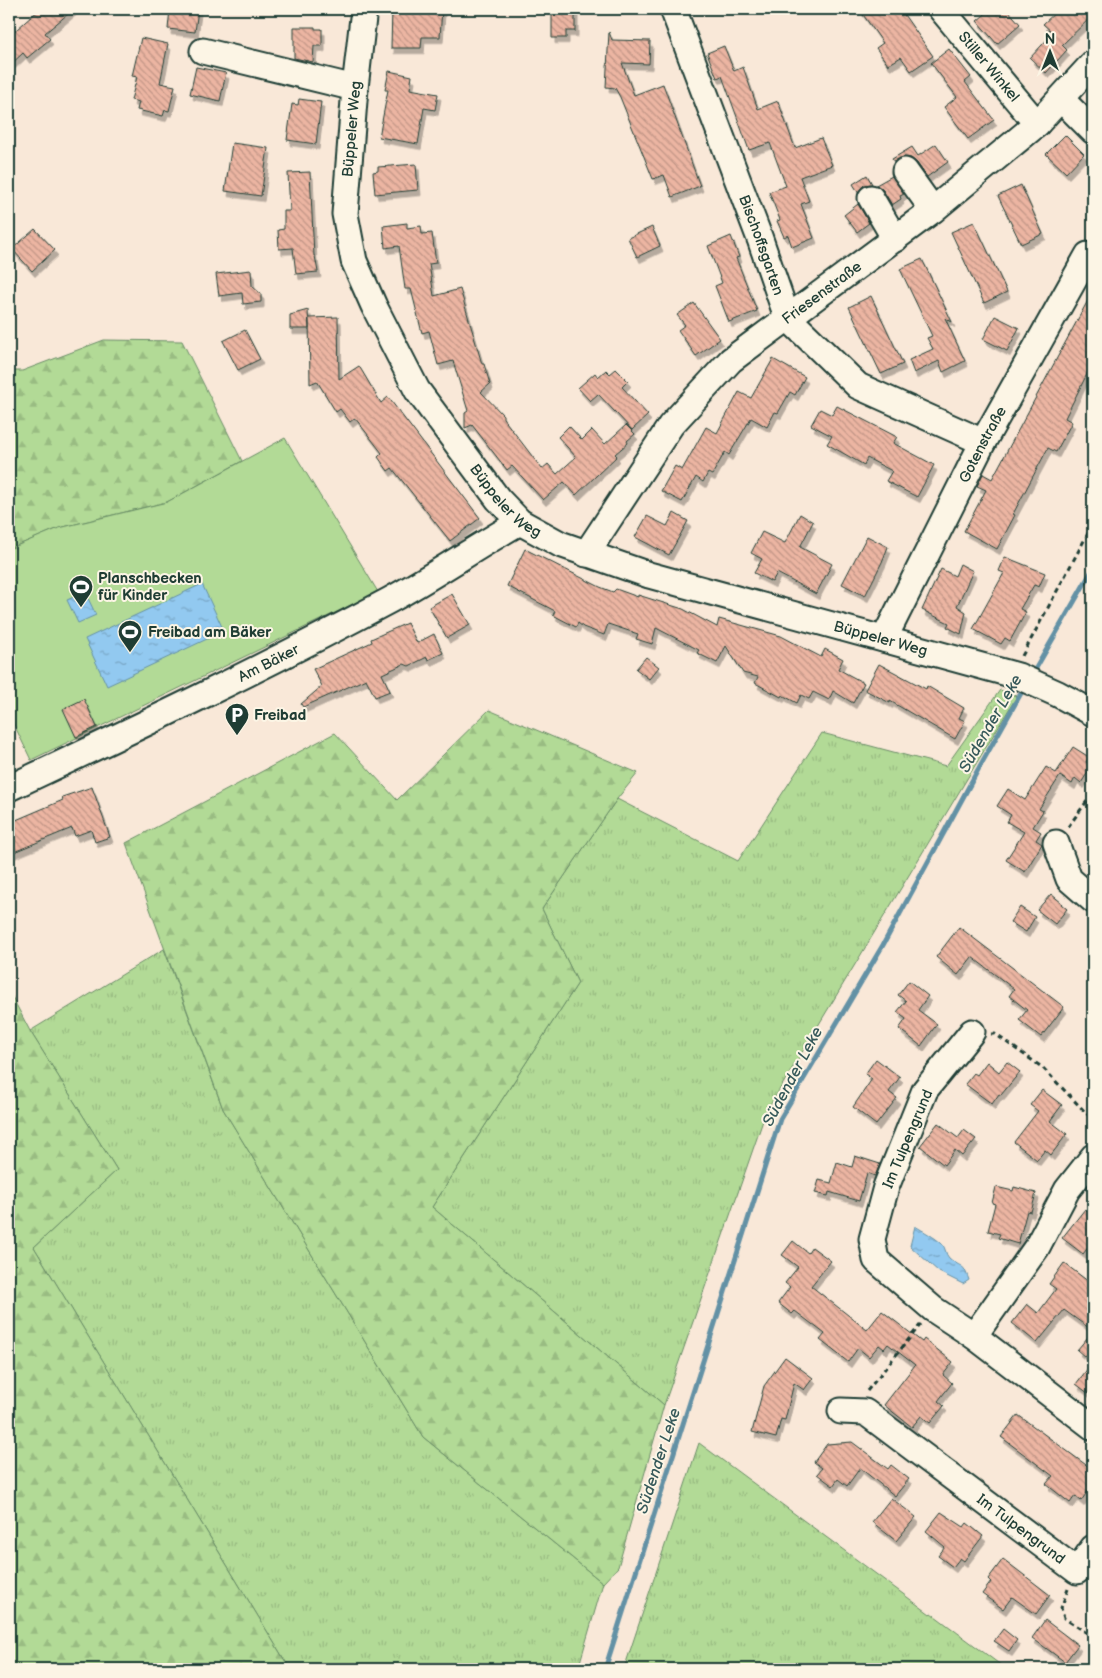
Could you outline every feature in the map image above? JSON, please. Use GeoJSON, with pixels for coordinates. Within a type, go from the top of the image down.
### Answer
{"type":"FeatureCollection","features":[{"type":"Feature","properties":{"kind":"street","name":"Büppeler Weg"},"geometry":{"type":"LineString","coordinates":[[364,9],[355,88],[345,214],[354,261],[374,306],[417,390],[498,499],[520,522],[560,544],[649,575],[1015,676],[1045,688],[1093,713]]}},
{"type":"Feature","properties":{"kind":"street","name":"Bischoffsgarten"},"geometry":{"type":"LineString","coordinates":[[673,9],[788,317],[858,386],[983,442]]}},
{"type":"Feature","properties":{"kind":"street","name":"Stiller Winkel"},"geometry":{"type":"LineString","coordinates":[[941,9],[1037,124]]}},
{"type":"Feature","properties":{"kind":"street"},"geometry":{"type":"LineString","coordinates":[[203,51],[355,88]]}},
{"type":"Feature","properties":{"kind":"street","name":"Friesenstraße"},"geometry":{"type":"LineString","coordinates":[[586,554],[671,425],[731,360],[933,210],[1037,124],[1093,63]]}},
{"type":"Feature","properties":{"kind":"street"},"geometry":{"type":"LineString","coordinates":[[1061,99],[1093,131]]}},
{"type":"Feature","properties":{"kind":"street"},"geometry":{"type":"LineString","coordinates":[[905,170],[933,210]]}},
{"type":"Feature","properties":{"kind":"street"},"geometry":{"type":"LineString","coordinates":[[871,198],[895,238]]}},
{"type":"Feature","properties":{"kind":"street","name":"Gotenstraße"},"geometry":{"type":"LineString","coordinates":[[884,639],[983,442],[1088,255]]}},
{"type":"Feature","properties":{"kind":"street","name":"Am Bäker"},"geometry":{"type":"LineString","coordinates":[[9,788],[118,738],[331,631],[392,599],[520,522]]}},
{"type":"Feature","properties":{"kind":"street"},"geometry":{"type":"LineString","coordinates":[[1056,843],[1069,879],[1093,900]]}},
{"type":"Feature","properties":{"kind":"street","name":"Im Tulpengrund"},"geometry":{"type":"LineString","coordinates":[[972,1032],[925,1090],[886,1187],[872,1239],[876,1260],[933,1309],[974,1336],[1093,1427]]}},
{"type":"Feature","properties":{"kind":"street"},"geometry":{"type":"LineString","coordinates":[[974,1336],[1037,1247],[1067,1190],[1093,1157]]}},
{"type":"Feature","properties":{"kind":"street","name":"Im Tulpengrund"},"geometry":{"type":"LineString","coordinates":[[841,1411],[865,1412],[1077,1571],[1093,1548]]}},
{"type":"Feature","properties":{"kind":"path"},"geometry":{"type":"LineString","coordinates":[[1015,676],[1093,524]]}},
{"type":"Feature","properties":{"kind":"path"},"geometry":{"type":"LineString","coordinates":[[1056,843],[1093,793]]}},
{"type":"Feature","properties":{"kind":"path"},"geometry":{"type":"LineString","coordinates":[[972,1032],[995,1034],[1043,1068],[1093,1122]]}},
{"type":"Feature","properties":{"kind":"path"},"geometry":{"type":"LineString","coordinates":[[841,1411],[861,1398],[933,1309]]}},
{"type":"Feature","properties":{"kind":"path"},"geometry":{"type":"LineString","coordinates":[[1077,1571],[1061,1608],[1064,1618],[1093,1637]]}},
{"type":"Feature","properties":{"kind":"green space"},"geometry":{"type":"Polygon","coordinates":[[[104,340],[182,341],[242,461],[167,502],[59,528],[9,549],[9,371],[22,371],[104,340]]]}},
{"type":"Feature","properties":{"kind":"green space","name":"Freibad am Bäker"},"geometry":{"type":"Polygon","coordinates":[[[285,438],[378,592],[31,760],[9,714],[9,549],[59,528],[167,502],[285,438]]]}},
{"type":"Feature","properties":{"kind":"green space"},"geometry":{"type":"Polygon","coordinates":[[[1000,690],[1017,696],[766,1112],[664,1405],[432,1207],[578,983],[542,909],[617,799],[738,861],[822,733],[946,766],[1000,690]]]}},
{"type":"Feature","properties":{"kind":"green space"},"geometry":{"type":"Polygon","coordinates":[[[489,710],[638,773],[617,799],[542,909],[578,983],[432,1207],[664,1405],[618,1567],[603,1583],[423,1437],[223,1109],[126,843],[335,733],[397,800],[489,710]]]}},
{"type":"Feature","properties":{"kind":"green space"},"geometry":{"type":"Polygon","coordinates":[[[164,949],[223,1109],[423,1437],[603,1583],[578,1669],[290,1669],[34,1247],[117,1170],[30,1031],[164,949]]]}},
{"type":"Feature","properties":{"kind":"green space"},"geometry":{"type":"Polygon","coordinates":[[[9,991],[30,1031],[117,1170],[34,1247],[290,1669],[9,1669],[9,991]]]}},
{"type":"Feature","properties":{"kind":"green space"},"geometry":{"type":"Polygon","coordinates":[[[699,1443],[930,1614],[1006,1669],[624,1669],[699,1443]]]}},
{"type":"Feature","properties":{"kind":"water"},"geometry":{"type":"Polygon","coordinates":[[[202,584],[224,631],[107,686],[85,639],[202,584]]]}},
{"type":"Feature","properties":{"kind":"water","name":"Planschbecken für Kinder"},"geometry":{"type":"Polygon","coordinates":[[[85,592],[96,615],[78,623],[67,600],[85,592]]]}},
{"type":"Feature","properties":{"kind":"water"},"geometry":{"type":"Polygon","coordinates":[[[915,1226],[942,1244],[948,1256],[963,1268],[969,1280],[963,1284],[939,1272],[910,1246],[915,1226]]]}},
{"type":"Feature","properties":{"kind":"building"},"geometry":{"type":"Polygon","coordinates":[[[40,9],[74,9],[45,33],[50,39],[27,58],[23,53],[9,66],[9,36],[40,9]]]}},
{"type":"Feature","properties":{"kind":"building"},"geometry":{"type":"Polygon","coordinates":[[[170,9],[198,9],[195,32],[168,29],[170,9]]]}},
{"type":"Feature","properties":{"kind":"building"},"geometry":{"type":"Polygon","coordinates":[[[392,9],[442,9],[440,37],[422,37],[421,48],[391,48],[392,9]]]}},
{"type":"Feature","properties":{"kind":"building"},"geometry":{"type":"Polygon","coordinates":[[[552,9],[575,9],[575,31],[566,31],[566,38],[552,38],[552,9]]]}},
{"type":"Feature","properties":{"kind":"building"},"geometry":{"type":"Polygon","coordinates":[[[859,9],[900,9],[933,56],[911,71],[901,57],[888,65],[876,48],[883,43],[859,9]]]}},
{"type":"Feature","properties":{"kind":"building"},"geometry":{"type":"Polygon","coordinates":[[[991,9],[1007,9],[1020,24],[997,44],[977,21],[991,9]]]}},
{"type":"Feature","properties":{"kind":"building"},"geometry":{"type":"Polygon","coordinates":[[[1059,9],[1093,9],[1093,15],[1062,45],[1067,50],[1046,73],[1030,58],[1053,33],[1043,24],[1059,9]]]}},
{"type":"Feature","properties":{"kind":"building"},"geometry":{"type":"Polygon","coordinates":[[[294,27],[322,29],[322,46],[314,46],[313,62],[294,58],[294,27]]]}},
{"type":"Feature","properties":{"kind":"building"},"geometry":{"type":"Polygon","coordinates":[[[609,32],[612,40],[650,41],[649,64],[622,63],[634,95],[663,84],[700,186],[672,197],[664,175],[653,179],[620,97],[615,88],[606,87],[609,32]]]}},
{"type":"Feature","properties":{"kind":"building"},"geometry":{"type":"Polygon","coordinates":[[[141,38],[168,44],[160,83],[175,86],[169,111],[165,110],[163,116],[137,110],[139,102],[131,100],[137,77],[132,76],[141,38]]]}},
{"type":"Feature","properties":{"kind":"building"},"geometry":{"type":"Polygon","coordinates":[[[724,46],[734,71],[743,67],[758,109],[778,101],[795,148],[821,138],[832,165],[800,177],[809,201],[801,204],[814,238],[792,247],[788,235],[784,237],[777,221],[780,220],[769,192],[786,186],[770,143],[749,150],[722,76],[717,78],[707,53],[724,46]]]}},
{"type":"Feature","properties":{"kind":"building"},"geometry":{"type":"Polygon","coordinates":[[[949,49],[971,77],[965,82],[994,120],[968,139],[944,107],[957,97],[931,63],[949,49]]]}},
{"type":"Feature","properties":{"kind":"building"},"geometry":{"type":"Polygon","coordinates":[[[196,67],[226,73],[220,101],[190,94],[196,67]]]}},
{"type":"Feature","properties":{"kind":"building"},"geometry":{"type":"Polygon","coordinates":[[[389,71],[412,76],[410,89],[438,94],[435,110],[424,108],[418,144],[379,137],[388,90],[385,90],[389,71]]]}},
{"type":"Feature","properties":{"kind":"building"},"geometry":{"type":"Polygon","coordinates":[[[299,99],[321,102],[316,144],[287,140],[292,104],[298,105],[299,99]]]}},
{"type":"Feature","properties":{"kind":"building"},"geometry":{"type":"Polygon","coordinates":[[[1065,135],[1084,154],[1066,173],[1046,154],[1065,135]]]}},
{"type":"Feature","properties":{"kind":"building"},"geometry":{"type":"Polygon","coordinates":[[[232,143],[268,148],[261,196],[225,191],[232,143]]]}},
{"type":"Feature","properties":{"kind":"building"},"geometry":{"type":"Polygon","coordinates":[[[936,144],[948,162],[927,177],[911,158],[903,157],[894,162],[892,159],[912,147],[918,156],[936,144]]]}},
{"type":"Feature","properties":{"kind":"building"},"geometry":{"type":"Polygon","coordinates":[[[416,164],[418,190],[375,194],[373,172],[378,171],[378,167],[416,164]]]}},
{"type":"Feature","properties":{"kind":"building"},"geometry":{"type":"Polygon","coordinates":[[[310,172],[314,256],[318,272],[296,274],[293,248],[279,249],[278,230],[284,229],[284,211],[290,211],[288,173],[310,172]]]}},
{"type":"Feature","properties":{"kind":"building"},"geometry":{"type":"Polygon","coordinates":[[[867,175],[872,184],[864,185],[858,192],[853,184],[867,175]]]}},
{"type":"Feature","properties":{"kind":"building"},"geometry":{"type":"Polygon","coordinates":[[[892,176],[904,194],[900,196],[901,199],[892,205],[883,190],[876,185],[892,176]]]}},
{"type":"Feature","properties":{"kind":"building"},"geometry":{"type":"Polygon","coordinates":[[[1021,185],[1043,234],[1021,244],[998,196],[1021,185]]]}},
{"type":"Feature","properties":{"kind":"building"},"geometry":{"type":"Polygon","coordinates":[[[858,204],[869,223],[857,232],[844,215],[858,204]]]}},
{"type":"Feature","properties":{"kind":"building"},"geometry":{"type":"Polygon","coordinates":[[[974,222],[1007,292],[984,303],[951,232],[974,222]]]}},
{"type":"Feature","properties":{"kind":"building"},"geometry":{"type":"Polygon","coordinates":[[[407,223],[407,228],[421,226],[422,234],[432,233],[436,263],[429,264],[434,296],[460,289],[482,364],[484,364],[490,384],[481,392],[503,415],[503,418],[542,469],[548,464],[557,474],[576,457],[558,437],[569,426],[582,440],[592,430],[605,444],[626,425],[635,434],[615,454],[617,456],[576,495],[564,482],[543,500],[512,466],[507,470],[472,425],[465,428],[465,413],[468,411],[453,361],[438,365],[429,331],[422,333],[411,289],[405,289],[399,246],[385,248],[383,226],[407,223]]]}},
{"type":"Feature","properties":{"kind":"building"},"geometry":{"type":"Polygon","coordinates":[[[652,227],[660,246],[637,257],[628,238],[652,227]]]}},
{"type":"Feature","properties":{"kind":"building"},"geometry":{"type":"Polygon","coordinates":[[[35,229],[55,250],[32,271],[12,249],[35,229]]]}},
{"type":"Feature","properties":{"kind":"building"},"geometry":{"type":"Polygon","coordinates":[[[731,236],[739,257],[736,258],[757,311],[729,322],[715,286],[722,283],[708,246],[731,236]]]}},
{"type":"Feature","properties":{"kind":"building"},"geometry":{"type":"Polygon","coordinates":[[[922,259],[952,322],[945,318],[965,361],[943,372],[939,361],[914,373],[909,360],[933,349],[927,338],[932,336],[900,269],[922,259]]]}},
{"type":"Feature","properties":{"kind":"building"},"geometry":{"type":"Polygon","coordinates":[[[251,270],[252,286],[261,294],[261,302],[243,304],[242,293],[219,296],[216,274],[251,270]]]}},
{"type":"Feature","properties":{"kind":"building"},"geometry":{"type":"Polygon","coordinates":[[[1093,291],[1093,362],[1065,418],[1072,422],[1056,452],[1048,448],[997,549],[964,531],[986,490],[977,486],[983,474],[992,479],[1093,291]]]}},
{"type":"Feature","properties":{"kind":"building"},"geometry":{"type":"Polygon","coordinates":[[[871,296],[903,364],[881,374],[849,307],[871,296]]]}},
{"type":"Feature","properties":{"kind":"building"},"geometry":{"type":"Polygon","coordinates":[[[694,303],[720,339],[696,356],[678,330],[685,325],[677,315],[694,303]]]}},
{"type":"Feature","properties":{"kind":"building"},"geometry":{"type":"Polygon","coordinates":[[[308,310],[309,329],[290,329],[290,315],[308,310]]]}},
{"type":"Feature","properties":{"kind":"building"},"geometry":{"type":"Polygon","coordinates":[[[995,316],[1019,328],[1007,351],[983,339],[995,316]]]}},
{"type":"Feature","properties":{"kind":"building"},"geometry":{"type":"Polygon","coordinates":[[[338,317],[339,379],[359,366],[381,403],[388,397],[480,518],[450,541],[392,468],[388,471],[378,457],[382,453],[355,418],[350,422],[340,409],[336,412],[317,381],[310,384],[309,318],[338,317]]]}},
{"type":"Feature","properties":{"kind":"building"},"geometry":{"type":"Polygon","coordinates":[[[245,330],[260,359],[238,370],[223,341],[245,330]]]}},
{"type":"Feature","properties":{"kind":"building"},"geometry":{"type":"Polygon","coordinates":[[[773,359],[805,377],[795,395],[790,392],[778,413],[775,412],[767,427],[751,418],[729,455],[725,452],[712,475],[708,473],[703,482],[696,477],[682,502],[661,491],[675,466],[682,470],[706,427],[717,433],[739,392],[751,398],[773,359]]]}},
{"type":"Feature","properties":{"kind":"building"},"geometry":{"type":"Polygon","coordinates":[[[616,369],[628,381],[622,387],[648,415],[632,430],[598,394],[590,401],[578,388],[595,373],[598,377],[606,370],[610,374],[616,369]]]}},
{"type":"Feature","properties":{"kind":"building"},"geometry":{"type":"Polygon","coordinates":[[[837,406],[897,437],[893,443],[934,465],[917,497],[886,481],[892,471],[867,458],[864,465],[827,444],[832,436],[811,425],[820,409],[832,415],[837,406]]]}},
{"type":"Feature","properties":{"kind":"building"},"geometry":{"type":"Polygon","coordinates":[[[674,513],[688,521],[669,555],[635,537],[647,516],[667,526],[674,513]]]}},
{"type":"Feature","properties":{"kind":"building"},"geometry":{"type":"Polygon","coordinates":[[[800,514],[813,522],[800,547],[832,564],[816,594],[777,573],[772,582],[754,573],[762,559],[751,553],[762,532],[785,543],[800,514]]]}},
{"type":"Feature","properties":{"kind":"building"},"geometry":{"type":"Polygon","coordinates":[[[867,536],[888,547],[865,596],[842,584],[867,536]]]}},
{"type":"Feature","properties":{"kind":"building"},"geometry":{"type":"Polygon","coordinates":[[[525,549],[600,587],[613,592],[616,589],[683,609],[717,627],[719,619],[781,636],[821,657],[825,649],[843,659],[838,669],[864,683],[853,703],[833,691],[829,700],[813,692],[809,699],[801,695],[797,703],[755,683],[758,677],[743,673],[726,646],[717,663],[697,653],[699,650],[656,628],[652,644],[636,639],[638,634],[608,624],[604,635],[583,627],[578,623],[576,627],[553,615],[555,611],[507,586],[525,549]]]}},
{"type":"Feature","properties":{"kind":"building"},"geometry":{"type":"Polygon","coordinates":[[[1005,557],[1045,573],[1039,587],[1034,585],[1020,609],[1026,612],[1010,641],[1005,638],[1001,644],[973,629],[1004,573],[999,571],[1005,557]]]}},
{"type":"Feature","properties":{"kind":"building"},"geometry":{"type":"Polygon","coordinates":[[[960,564],[973,571],[957,606],[966,612],[961,634],[947,627],[949,623],[922,610],[941,569],[955,576],[960,564]]]}},
{"type":"Feature","properties":{"kind":"building"},"geometry":{"type":"Polygon","coordinates":[[[452,594],[470,625],[447,638],[429,607],[452,594]]]}},
{"type":"Feature","properties":{"kind":"building"},"geometry":{"type":"Polygon","coordinates":[[[407,623],[417,643],[434,634],[443,653],[428,660],[427,657],[409,666],[404,664],[382,674],[390,691],[375,697],[366,679],[303,707],[301,704],[322,686],[313,669],[372,642],[371,639],[407,623]]]}},
{"type":"Feature","properties":{"kind":"building"},"geometry":{"type":"Polygon","coordinates":[[[646,657],[659,667],[649,679],[636,669],[646,657]]]}},
{"type":"Feature","properties":{"kind":"building"},"geometry":{"type":"Polygon","coordinates":[[[879,664],[926,689],[927,686],[964,708],[959,718],[965,721],[955,739],[890,701],[890,703],[865,690],[879,664]]]}},
{"type":"Feature","properties":{"kind":"building"},"geometry":{"type":"Polygon","coordinates":[[[84,699],[97,727],[76,737],[63,709],[84,699]]]}},
{"type":"Feature","properties":{"kind":"building"},"geometry":{"type":"Polygon","coordinates":[[[1073,747],[1089,757],[1086,762],[1092,766],[1081,783],[1075,778],[1072,784],[1060,776],[1039,809],[1043,811],[1033,827],[1041,832],[1036,840],[1042,844],[1025,872],[1006,860],[1024,832],[1007,822],[1011,815],[997,806],[1008,789],[1025,800],[1046,767],[1056,773],[1073,747]]]}},
{"type":"Feature","properties":{"kind":"building"},"geometry":{"type":"Polygon","coordinates":[[[92,787],[110,837],[95,842],[91,830],[75,836],[72,828],[9,854],[9,823],[63,800],[62,797],[92,787]]]}},
{"type":"Feature","properties":{"kind":"building"},"geometry":{"type":"Polygon","coordinates":[[[1051,894],[1067,909],[1055,924],[1037,910],[1051,894]]]}},
{"type":"Feature","properties":{"kind":"building"},"geometry":{"type":"Polygon","coordinates":[[[1020,907],[1035,917],[1026,932],[1010,922],[1020,907]]]}},
{"type":"Feature","properties":{"kind":"building"},"geometry":{"type":"Polygon","coordinates":[[[959,927],[1064,1007],[1041,1037],[1019,1020],[1027,1010],[1009,996],[1014,989],[972,957],[958,975],[936,957],[959,927]]]}},
{"type":"Feature","properties":{"kind":"building"},"geometry":{"type":"Polygon","coordinates":[[[909,981],[928,996],[918,1010],[937,1024],[921,1046],[899,1029],[906,1019],[897,1012],[906,1001],[898,995],[909,981]]]}},
{"type":"Feature","properties":{"kind":"building"},"geometry":{"type":"Polygon","coordinates":[[[876,1059],[900,1077],[889,1092],[897,1098],[876,1125],[853,1107],[872,1079],[865,1074],[876,1059]]]}},
{"type":"Feature","properties":{"kind":"building"},"geometry":{"type":"Polygon","coordinates":[[[987,1062],[999,1072],[1007,1062],[1020,1072],[992,1104],[965,1084],[974,1073],[977,1075],[987,1062]]]}},
{"type":"Feature","properties":{"kind":"building"},"geometry":{"type":"Polygon","coordinates":[[[1042,1090],[1062,1105],[1050,1121],[1067,1134],[1051,1155],[1045,1150],[1037,1160],[1014,1142],[1038,1111],[1030,1105],[1042,1090]]]}},
{"type":"Feature","properties":{"kind":"building"},"geometry":{"type":"Polygon","coordinates":[[[938,1123],[958,1138],[964,1130],[976,1139],[962,1156],[955,1150],[944,1165],[920,1146],[938,1123]]]}},
{"type":"Feature","properties":{"kind":"building"},"geometry":{"type":"Polygon","coordinates":[[[855,1156],[880,1164],[875,1176],[867,1173],[859,1201],[829,1192],[828,1196],[815,1193],[819,1180],[831,1183],[837,1162],[852,1167],[855,1156]]]}},
{"type":"Feature","properties":{"kind":"building"},"geometry":{"type":"Polygon","coordinates":[[[996,1187],[1013,1191],[1014,1187],[1036,1193],[1031,1212],[1027,1211],[1018,1244],[998,1238],[1000,1234],[988,1231],[995,1204],[992,1203],[996,1187]]]}},
{"type":"Feature","properties":{"kind":"building"},"geometry":{"type":"Polygon","coordinates":[[[1085,1209],[1093,1216],[1093,1241],[1083,1254],[1062,1238],[1085,1209]]]}},
{"type":"Feature","properties":{"kind":"building"},"geometry":{"type":"Polygon","coordinates":[[[793,1241],[808,1253],[812,1247],[831,1261],[811,1286],[867,1330],[882,1311],[922,1342],[924,1339],[953,1362],[943,1375],[952,1383],[938,1401],[944,1406],[930,1423],[921,1416],[912,1427],[884,1405],[915,1365],[888,1344],[884,1349],[879,1345],[869,1357],[858,1348],[848,1362],[820,1340],[825,1334],[795,1311],[792,1314],[778,1303],[790,1287],[785,1283],[798,1267],[782,1255],[793,1241]]]}},
{"type":"Feature","properties":{"kind":"building"},"geometry":{"type":"Polygon","coordinates":[[[1064,1263],[1093,1285],[1093,1331],[1064,1310],[1037,1343],[1012,1323],[1027,1304],[1038,1313],[1056,1289],[1049,1284],[1064,1263]]]}},
{"type":"Feature","properties":{"kind":"building"},"geometry":{"type":"Polygon","coordinates":[[[1093,1331],[1093,1397],[1076,1384],[1092,1363],[1077,1350],[1093,1331]]]}},
{"type":"Feature","properties":{"kind":"building"},"geometry":{"type":"Polygon","coordinates":[[[785,1357],[813,1378],[804,1390],[794,1383],[785,1420],[781,1419],[776,1438],[752,1432],[764,1386],[785,1357]]]}},
{"type":"Feature","properties":{"kind":"building"},"geometry":{"type":"Polygon","coordinates":[[[1018,1415],[1093,1470],[1093,1484],[1081,1501],[1075,1496],[1070,1503],[1046,1484],[1053,1476],[1001,1437],[1018,1415]]]}},
{"type":"Feature","properties":{"kind":"building"},"geometry":{"type":"Polygon","coordinates":[[[852,1442],[888,1469],[891,1465],[909,1479],[895,1496],[860,1468],[847,1486],[838,1479],[833,1486],[817,1474],[822,1468],[814,1462],[827,1444],[852,1442]]]}},
{"type":"Feature","properties":{"kind":"building"},"geometry":{"type":"Polygon","coordinates":[[[891,1498],[916,1517],[896,1541],[872,1522],[891,1498]]]}},
{"type":"Feature","properties":{"kind":"building"},"geometry":{"type":"Polygon","coordinates":[[[941,1512],[964,1527],[967,1523],[983,1536],[964,1561],[960,1558],[953,1567],[938,1556],[945,1547],[926,1531],[941,1512]]]}},
{"type":"Feature","properties":{"kind":"building"},"geometry":{"type":"Polygon","coordinates":[[[1003,1559],[1050,1595],[1036,1614],[1012,1597],[1003,1609],[982,1594],[991,1582],[988,1579],[1003,1559]]]}},
{"type":"Feature","properties":{"kind":"building"},"geometry":{"type":"Polygon","coordinates":[[[1045,1620],[1078,1645],[1065,1662],[1032,1638],[1045,1620]]]}},
{"type":"Feature","properties":{"kind":"building"},"geometry":{"type":"Polygon","coordinates":[[[1003,1629],[1017,1640],[1009,1651],[994,1641],[1003,1629]]]}},
{"type":"Feature","properties":{"kind":"waterway","name":"Südender Leke"},"geometry":{"type":"LineString","coordinates":[[1032,675],[1093,569]]}},
{"type":"Feature","properties":{"kind":"waterway","name":"Südender Leke"},"geometry":{"type":"LineString","coordinates":[[605,1669],[780,1119],[883,945],[1025,686]]}},
{"type":"Feature","properties":{"kind":"place","name":"Planschbecken für Kinder"},"geometry":{"type":"Point","coordinates":[81,608]}},
{"type":"Feature","properties":{"kind":"place","name":"Freibad am Bäker"},"geometry":{"type":"Point","coordinates":[130,653]}},
{"type":"Feature","properties":{"kind":"place","name":"Freibad"},"geometry":{"type":"Point","coordinates":[237,736]}}]}
